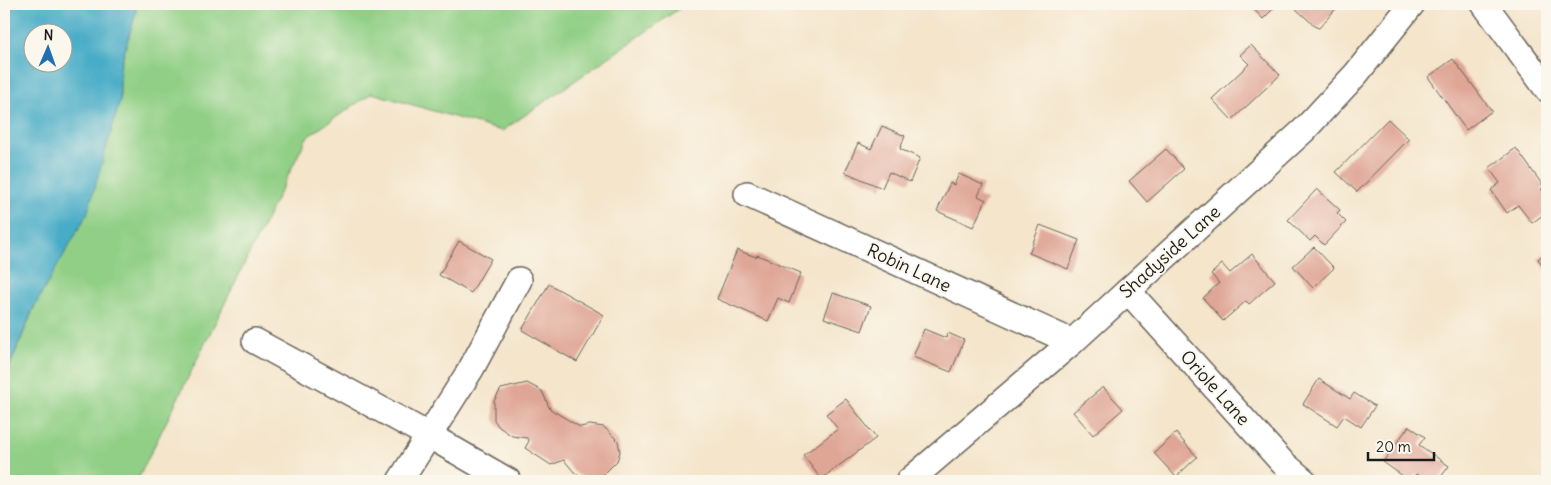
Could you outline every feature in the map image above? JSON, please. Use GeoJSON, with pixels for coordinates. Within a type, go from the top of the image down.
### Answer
{"type":"FeatureCollection","features":[{"type":"Feature","properties":{"kind":"street","name":"Shadyside Lane"},"geometry":{"type":"LineString","coordinates":[[909,481],[1072,342],[1304,130],[1356,74],[1412,4]]}},
{"type":"Feature","properties":{"kind":"street"},"geometry":{"type":"LineString","coordinates":[[1484,4],[1547,90]]}},
{"type":"Feature","properties":{"kind":"street","name":"Robin Lane"},"geometry":{"type":"LineString","coordinates":[[747,194],[1072,342]]}},
{"type":"Feature","properties":{"kind":"street"},"geometry":{"type":"LineString","coordinates":[[400,481],[471,369],[519,280]]}},
{"type":"Feature","properties":{"kind":"street","name":"Oriole Lane"},"geometry":{"type":"LineString","coordinates":[[1128,291],[1282,462],[1304,481]]}},
{"type":"Feature","properties":{"kind":"street"},"geometry":{"type":"LineString","coordinates":[[255,341],[430,436],[508,481]]}},
{"type":"Feature","properties":{"kind":"green space"},"geometry":{"type":"Polygon","coordinates":[[[135,4],[686,4],[502,131],[372,93],[307,137],[137,481],[4,481],[4,380],[120,101],[120,66],[136,12],[135,4]]]}},
{"type":"Feature","properties":{"kind":"water"},"geometry":{"type":"Polygon","coordinates":[[[4,4],[135,4],[136,12],[120,66],[120,101],[87,214],[33,309],[4,380],[4,4]]]}},
{"type":"Feature","properties":{"kind":"building"},"geometry":{"type":"Polygon","coordinates":[[[1249,4],[1274,4],[1276,6],[1263,19],[1249,4]]]}},
{"type":"Feature","properties":{"kind":"building"},"geometry":{"type":"Polygon","coordinates":[[[1301,4],[1340,4],[1319,28],[1296,9],[1301,4]]]}},
{"type":"Feature","properties":{"kind":"building"},"geometry":{"type":"Polygon","coordinates":[[[1251,45],[1280,75],[1232,120],[1212,99],[1249,64],[1240,55],[1251,45]]]}},
{"type":"Feature","properties":{"kind":"building"},"geometry":{"type":"Polygon","coordinates":[[[1453,59],[1492,111],[1466,130],[1428,77],[1453,59]]]}},
{"type":"Feature","properties":{"kind":"building"},"geometry":{"type":"Polygon","coordinates":[[[1388,119],[1409,139],[1357,192],[1336,172],[1388,119]]]}},
{"type":"Feature","properties":{"kind":"building"},"geometry":{"type":"Polygon","coordinates":[[[882,126],[905,136],[900,149],[920,158],[910,182],[889,172],[882,188],[845,172],[858,143],[871,149],[882,126]]]}},
{"type":"Feature","properties":{"kind":"building"},"geometry":{"type":"Polygon","coordinates":[[[1516,148],[1544,187],[1541,189],[1547,198],[1547,212],[1532,223],[1518,205],[1507,213],[1491,190],[1500,183],[1489,168],[1516,148]]]}},
{"type":"Feature","properties":{"kind":"building"},"geometry":{"type":"Polygon","coordinates":[[[1166,149],[1184,169],[1147,202],[1129,181],[1166,149]]]}},
{"type":"Feature","properties":{"kind":"building"},"geometry":{"type":"Polygon","coordinates":[[[959,174],[983,185],[978,196],[986,200],[973,227],[937,211],[950,183],[954,185],[959,174]]]}},
{"type":"Feature","properties":{"kind":"building"},"geometry":{"type":"Polygon","coordinates":[[[1317,189],[1340,210],[1337,213],[1346,222],[1324,245],[1315,236],[1310,241],[1288,220],[1317,189]]]}},
{"type":"Feature","properties":{"kind":"building"},"geometry":{"type":"Polygon","coordinates":[[[1040,225],[1079,240],[1068,269],[1029,253],[1040,225]]]}},
{"type":"Feature","properties":{"kind":"building"},"geometry":{"type":"Polygon","coordinates":[[[459,241],[491,259],[471,293],[439,275],[459,241]]]}},
{"type":"Feature","properties":{"kind":"building"},"geometry":{"type":"Polygon","coordinates":[[[1314,247],[1334,268],[1313,288],[1293,266],[1314,247]]]}},
{"type":"Feature","properties":{"kind":"building"},"geometry":{"type":"Polygon","coordinates":[[[737,250],[756,257],[757,255],[801,273],[789,303],[778,298],[768,321],[717,299],[737,250]]]}},
{"type":"Feature","properties":{"kind":"building"},"geometry":{"type":"Polygon","coordinates":[[[1547,252],[1547,271],[1538,259],[1547,252]]]}},
{"type":"Feature","properties":{"kind":"building"},"geometry":{"type":"Polygon","coordinates":[[[1252,254],[1275,281],[1249,304],[1246,301],[1223,321],[1203,298],[1219,283],[1211,274],[1222,264],[1230,273],[1252,254]]]}},
{"type":"Feature","properties":{"kind":"building"},"geometry":{"type":"Polygon","coordinates":[[[549,284],[604,315],[577,362],[522,330],[549,284]]]}},
{"type":"Feature","properties":{"kind":"building"},"geometry":{"type":"Polygon","coordinates":[[[833,293],[871,306],[862,331],[824,318],[833,293]]]}},
{"type":"Feature","properties":{"kind":"building"},"geometry":{"type":"Polygon","coordinates":[[[924,329],[946,338],[948,333],[964,340],[951,372],[913,357],[924,329]]]}},
{"type":"Feature","properties":{"kind":"building"},"geometry":{"type":"Polygon","coordinates":[[[1319,379],[1350,399],[1354,393],[1375,406],[1361,427],[1344,416],[1337,426],[1303,404],[1319,379]]]}},
{"type":"Feature","properties":{"kind":"building"},"geometry":{"type":"Polygon","coordinates":[[[527,383],[542,391],[550,409],[580,427],[590,425],[604,427],[618,441],[620,452],[617,461],[603,475],[592,478],[582,477],[574,472],[564,460],[551,465],[525,448],[529,441],[527,438],[512,436],[499,427],[494,420],[494,401],[501,389],[527,383]]]}},
{"type":"Feature","properties":{"kind":"building"},"geometry":{"type":"Polygon","coordinates":[[[1103,387],[1123,409],[1093,435],[1073,412],[1103,387]]]}},
{"type":"Feature","properties":{"kind":"building"},"geometry":{"type":"Polygon","coordinates":[[[846,399],[876,438],[821,479],[803,455],[838,429],[826,414],[846,399]]]}},
{"type":"Feature","properties":{"kind":"building"},"geometry":{"type":"Polygon","coordinates":[[[1409,426],[1425,437],[1419,445],[1449,466],[1438,481],[1427,481],[1416,474],[1410,481],[1383,462],[1409,426]]]}},
{"type":"Feature","properties":{"kind":"building"},"geometry":{"type":"Polygon","coordinates":[[[1176,433],[1197,457],[1176,477],[1154,453],[1176,433]]]}}]}
